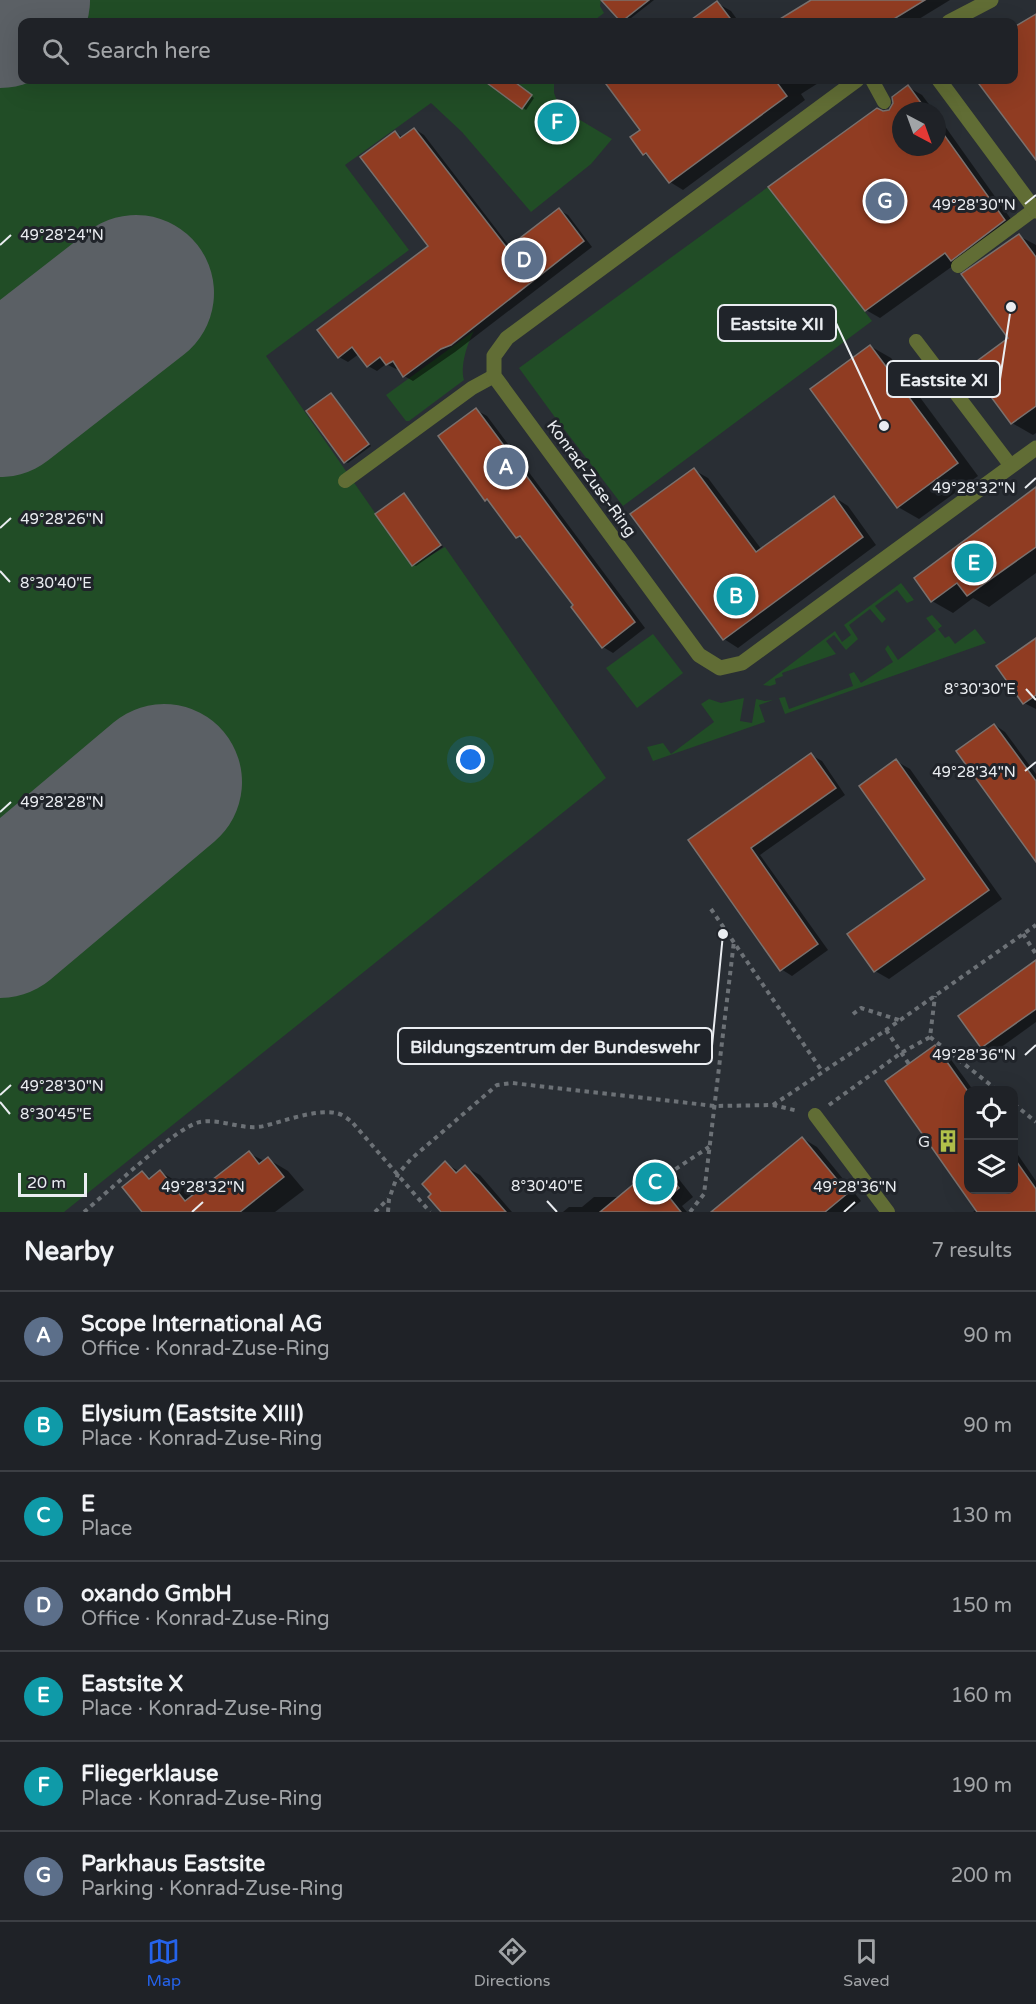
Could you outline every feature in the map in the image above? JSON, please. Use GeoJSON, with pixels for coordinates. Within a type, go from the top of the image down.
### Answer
{"type":"FeatureCollection","features":[{"type":"Feature","properties":{"kind":"street"},"geometry":{"type":"LineString","coordinates":[[957,18],[991,0]]}},
{"type":"Feature","properties":{"kind":"street"},"geometry":{"type":"LineString","coordinates":[[494,376],[494,356],[507,338],[852,84]]}},
{"type":"Feature","properties":{"kind":"street"},"geometry":{"type":"LineString","coordinates":[[942,84],[1035,210]]}},
{"type":"Feature","properties":{"kind":"street","name":"Konrad-Zuse-Ring"},"geometry":{"type":"LineString","coordinates":[[494,376],[699,655],[720,668],[742,663],[1036,448]]}},
{"type":"Feature","properties":{"kind":"lane"},"geometry":{"type":"LineString","coordinates":[[874,84],[884,102]]}},
{"type":"Feature","properties":{"kind":"lane"},"geometry":{"type":"LineString","coordinates":[[958,266],[1035,210]]}},
{"type":"Feature","properties":{"kind":"lane"},"geometry":{"type":"LineString","coordinates":[[916,340],[1011,466]]}},
{"type":"Feature","properties":{"kind":"lane"},"geometry":{"type":"LineString","coordinates":[[345,481],[472,388],[494,376]]}},
{"type":"Feature","properties":{"kind":"lane"},"geometry":{"type":"LineString","coordinates":[[815,1115],[888,1212]]}},
{"type":"Feature","properties":{"kind":"path"},"geometry":{"type":"LineString","coordinates":[[711,909],[822,1071]]}},
{"type":"Feature","properties":{"kind":"path"},"geometry":{"type":"LineString","coordinates":[[773,1105],[936,996],[1036,925]]}},
{"type":"Feature","properties":{"kind":"path"},"geometry":{"type":"LineString","coordinates":[[1023,934],[1036,954]]}},
{"type":"Feature","properties":{"kind":"path"},"geometry":{"type":"LineString","coordinates":[[690,1212],[705,1194],[734,941]]}},
{"type":"Feature","properties":{"kind":"path"},"geometry":{"type":"LineString","coordinates":[[930,1037],[936,996]]}},
{"type":"Feature","properties":{"kind":"path"},"geometry":{"type":"LineString","coordinates":[[853,1014],[861,1008],[900,1020]]}},
{"type":"Feature","properties":{"kind":"path"},"geometry":{"type":"LineString","coordinates":[[886,1030],[909,1064]]}},
{"type":"Feature","properties":{"kind":"path"},"geometry":{"type":"LineString","coordinates":[[388,1212],[389,1199],[398,1174],[411,1159],[497,1085],[512,1083],[714,1106],[773,1105],[815,1115],[901,1053],[930,1037]]}},
{"type":"Feature","properties":{"kind":"path"},"geometry":{"type":"LineString","coordinates":[[930,1037],[992,1086]]}},
{"type":"Feature","properties":{"kind":"path"},"geometry":{"type":"LineString","coordinates":[[1018,1107],[1036,1122]]}},
{"type":"Feature","properties":{"kind":"path"},"geometry":{"type":"LineString","coordinates":[[84,1212],[177,1134],[199,1122],[218,1121],[257,1128],[314,1114],[337,1113],[352,1122],[430,1212]]}},
{"type":"Feature","properties":{"kind":"path"},"geometry":{"type":"LineString","coordinates":[[668,1174],[710,1146]]}},
{"type":"Feature","properties":{"kind":"path"},"geometry":{"type":"LineString","coordinates":[[375,1212],[389,1199]]}},
{"type":"Feature","properties":{"kind":"green space"},"geometry":{"type":"Polygon","coordinates":[[[82,0],[601,0],[600,6],[604,13],[597,18],[58,18],[82,0]]]}},
{"type":"Feature","properties":{"kind":"green space"},"geometry":{"type":"Polygon","coordinates":[[[18,50],[18,84],[554,84],[554,93],[560,108],[612,139],[591,164],[531,212],[462,132],[431,103],[345,165],[409,250],[266,356],[412,566],[445,547],[606,778],[64,1212],[0,1212],[0,64],[18,50]]]}},
{"type":"Feature","properties":{"kind":"green space"},"geometry":{"type":"Polygon","coordinates":[[[768,187],[872,321],[623,506],[519,368],[768,187]]]}},
{"type":"Feature","properties":{"kind":"green space"},"geometry":{"type":"Polygon","coordinates":[[[474,331],[465,355],[464,380],[406,421],[386,395],[474,331]]]}},
{"type":"Feature","properties":{"kind":"green space"},"geometry":{"type":"Polygon","coordinates":[[[901,583],[914,600],[907,603],[897,590],[875,606],[886,619],[882,623],[870,609],[849,625],[858,639],[846,650],[834,635],[826,641],[836,654],[782,673],[783,676],[775,679],[776,684],[763,685],[835,631],[842,642],[851,635],[844,625],[901,583]]]}},
{"type":"Feature","properties":{"kind":"green space"},"geometry":{"type":"Polygon","coordinates":[[[932,615],[942,626],[938,629],[945,638],[949,636],[955,644],[975,629],[986,643],[785,714],[779,698],[785,697],[789,709],[853,686],[849,674],[854,672],[861,683],[893,662],[885,649],[888,645],[898,660],[936,631],[926,618],[932,615]]]}},
{"type":"Feature","properties":{"kind":"green space"},"geometry":{"type":"Polygon","coordinates":[[[653,634],[683,673],[637,708],[606,668],[653,634]]]}},
{"type":"Feature","properties":{"kind":"green space"},"geometry":{"type":"Polygon","coordinates":[[[744,698],[740,721],[752,723],[756,699],[773,700],[759,705],[765,722],[653,761],[647,747],[663,743],[671,754],[714,722],[701,704],[709,699],[721,703],[744,698]]]}},
{"type":"Feature","properties":{"kind":"building"},"geometry":{"type":"Polygon","coordinates":[[[601,0],[649,0],[626,18],[617,18],[601,0]]]}},
{"type":"Feature","properties":{"kind":"building"},"geometry":{"type":"Polygon","coordinates":[[[811,0],[925,0],[896,18],[782,18],[811,0]]]}},
{"type":"Feature","properties":{"kind":"building"},"geometry":{"type":"Polygon","coordinates":[[[717,1],[730,18],[694,18],[717,1]]]}},
{"type":"Feature","properties":{"kind":"building"},"geometry":{"type":"Polygon","coordinates":[[[1036,14],[1036,160],[979,84],[1018,84],[1018,25],[1036,14]]]}},
{"type":"Feature","properties":{"kind":"building"},"geometry":{"type":"Polygon","coordinates":[[[488,84],[517,84],[532,95],[522,109],[488,84]]]}},
{"type":"Feature","properties":{"kind":"building"},"geometry":{"type":"Polygon","coordinates":[[[606,84],[778,84],[787,96],[669,183],[646,153],[643,155],[630,137],[640,130],[606,84]]]}},
{"type":"Feature","properties":{"kind":"building"},"geometry":{"type":"Polygon","coordinates":[[[908,85],[920,102],[893,102],[892,97],[908,85]]]}},
{"type":"Feature","properties":{"kind":"building"},"geometry":{"type":"Polygon","coordinates":[[[892,105],[892,156],[946,156],[946,138],[1005,220],[951,261],[945,253],[865,311],[768,187],[877,108],[883,111],[889,110],[892,105]]]}},
{"type":"Feature","properties":{"kind":"building"},"geometry":{"type":"Polygon","coordinates":[[[414,128],[507,248],[559,208],[584,241],[451,345],[441,349],[403,377],[393,361],[386,365],[380,357],[367,367],[352,347],[338,358],[317,330],[428,246],[360,157],[395,131],[400,138],[414,128]]]}},
{"type":"Feature","properties":{"kind":"building"},"geometry":{"type":"Polygon","coordinates":[[[1019,234],[1036,257],[1036,406],[1011,424],[969,367],[1008,338],[961,274],[1019,234]]]}},
{"type":"Feature","properties":{"kind":"building"},"geometry":{"type":"Polygon","coordinates":[[[870,345],[958,463],[897,508],[810,389],[870,345]]]}},
{"type":"Feature","properties":{"kind":"building"},"geometry":{"type":"Polygon","coordinates":[[[331,393],[369,444],[344,463],[306,411],[331,393]]]}},
{"type":"Feature","properties":{"kind":"building"},"geometry":{"type":"Polygon","coordinates":[[[476,408],[635,622],[602,648],[571,607],[573,605],[520,536],[516,538],[487,499],[485,501],[438,436],[476,408]]]}},
{"type":"Feature","properties":{"kind":"building"},"geometry":{"type":"Polygon","coordinates":[[[694,468],[756,552],[834,496],[863,537],[723,640],[630,514],[694,468]]]}},
{"type":"Feature","properties":{"kind":"building"},"geometry":{"type":"Polygon","coordinates":[[[1036,487],[1036,547],[967,596],[957,583],[931,602],[914,578],[1036,487]]]}},
{"type":"Feature","properties":{"kind":"building"},"geometry":{"type":"Polygon","coordinates":[[[404,493],[441,545],[412,566],[375,514],[404,493]]]}},
{"type":"Feature","properties":{"kind":"building"},"geometry":{"type":"Polygon","coordinates":[[[1036,638],[1036,695],[1023,704],[996,666],[1036,638]]]}},
{"type":"Feature","properties":{"kind":"building"},"geometry":{"type":"Polygon","coordinates":[[[994,724],[1036,781],[1036,862],[956,751],[994,724]]]}},
{"type":"Feature","properties":{"kind":"building"},"geometry":{"type":"Polygon","coordinates":[[[811,753],[836,788],[751,848],[818,944],[780,971],[688,840],[811,753]]]}},
{"type":"Feature","properties":{"kind":"building"},"geometry":{"type":"Polygon","coordinates":[[[896,759],[989,890],[874,972],[847,934],[925,879],[859,786],[896,759]]]}},
{"type":"Feature","properties":{"kind":"building"},"geometry":{"type":"Polygon","coordinates":[[[1036,960],[1036,1009],[981,1048],[958,1016],[1036,960]]]}},
{"type":"Feature","properties":{"kind":"building","name":"G"},"geometry":{"type":"Polygon","coordinates":[[[935,1045],[964,1086],[964,1193],[885,1081],[935,1045]]]}},
{"type":"Feature","properties":{"kind":"building"},"geometry":{"type":"Polygon","coordinates":[[[802,1137],[848,1193],[825,1212],[711,1212],[802,1137]]]}},
{"type":"Feature","properties":{"kind":"building"},"geometry":{"type":"Polygon","coordinates":[[[249,1151],[259,1164],[268,1157],[284,1177],[240,1212],[142,1212],[122,1187],[142,1171],[149,1179],[160,1170],[185,1201],[249,1151]]]}},
{"type":"Feature","properties":{"kind":"building"},"geometry":{"type":"Polygon","coordinates":[[[445,1161],[456,1173],[465,1165],[506,1212],[441,1212],[428,1197],[431,1194],[422,1184],[445,1161]]]}},
{"type":"Feature","properties":{"kind":"building"},"geometry":{"type":"Polygon","coordinates":[[[659,1163],[679,1188],[669,1197],[681,1212],[600,1212],[659,1163]]]}},
{"type":"Feature","properties":{"kind":"building","name":"G"},"geometry":{"type":"Polygon","coordinates":[[[1018,1164],[1036,1189],[1036,1212],[977,1212],[964,1194],[1018,1194],[1018,1164]]]}},
{"type":"Feature","properties":{"kind":"runway"},"geometry":{"type":"LineString","coordinates":[[0,10],[12,0]]}},
{"type":"Feature","properties":{"kind":"runway"},"geometry":{"type":"LineString","coordinates":[[0,399],[136,293]]}},
{"type":"Feature","properties":{"kind":"runway"},"geometry":{"type":"LineString","coordinates":[[0,920],[164,782]]}},
{"type":"Feature","properties":{"kind":"place","name":"Fliegerklause"},"geometry":{"type":"Point","coordinates":[557,122]}},
{"type":"Feature","properties":{"kind":"place","name":"Parkhaus Eastsite"},"geometry":{"type":"Point","coordinates":[885,201]}},
{"type":"Feature","properties":{"kind":"place","name":"oxando GmbH"},"geometry":{"type":"Point","coordinates":[524,260]}},
{"type":"Feature","properties":{"kind":"place","name":"Eastsite XI"},"geometry":{"type":"Point","coordinates":[1011,307]}},
{"type":"Feature","properties":{"kind":"place","name":"Eastsite XII"},"geometry":{"type":"Point","coordinates":[884,426]}},
{"type":"Feature","properties":{"kind":"place","name":"Scope International AG"},"geometry":{"type":"Point","coordinates":[506,467]}},
{"type":"Feature","properties":{"kind":"place","name":"Eastsite X"},"geometry":{"type":"Point","coordinates":[974,563]}},
{"type":"Feature","properties":{"kind":"place","name":"Elysium (Eastsite XIII)"},"geometry":{"type":"Point","coordinates":[736,596]}},
{"type":"Feature","properties":{"kind":"place","name":"Bildungszentrum der Bundeswehr"},"geometry":{"type":"Point","coordinates":[723,934]}},
{"type":"Feature","properties":{"kind":"place","name":"G"},"geometry":{"type":"Point","coordinates":[948,1141]}},
{"type":"Feature","properties":{"kind":"place","name":"E"},"geometry":{"type":"Point","coordinates":[655,1182]}}]}
